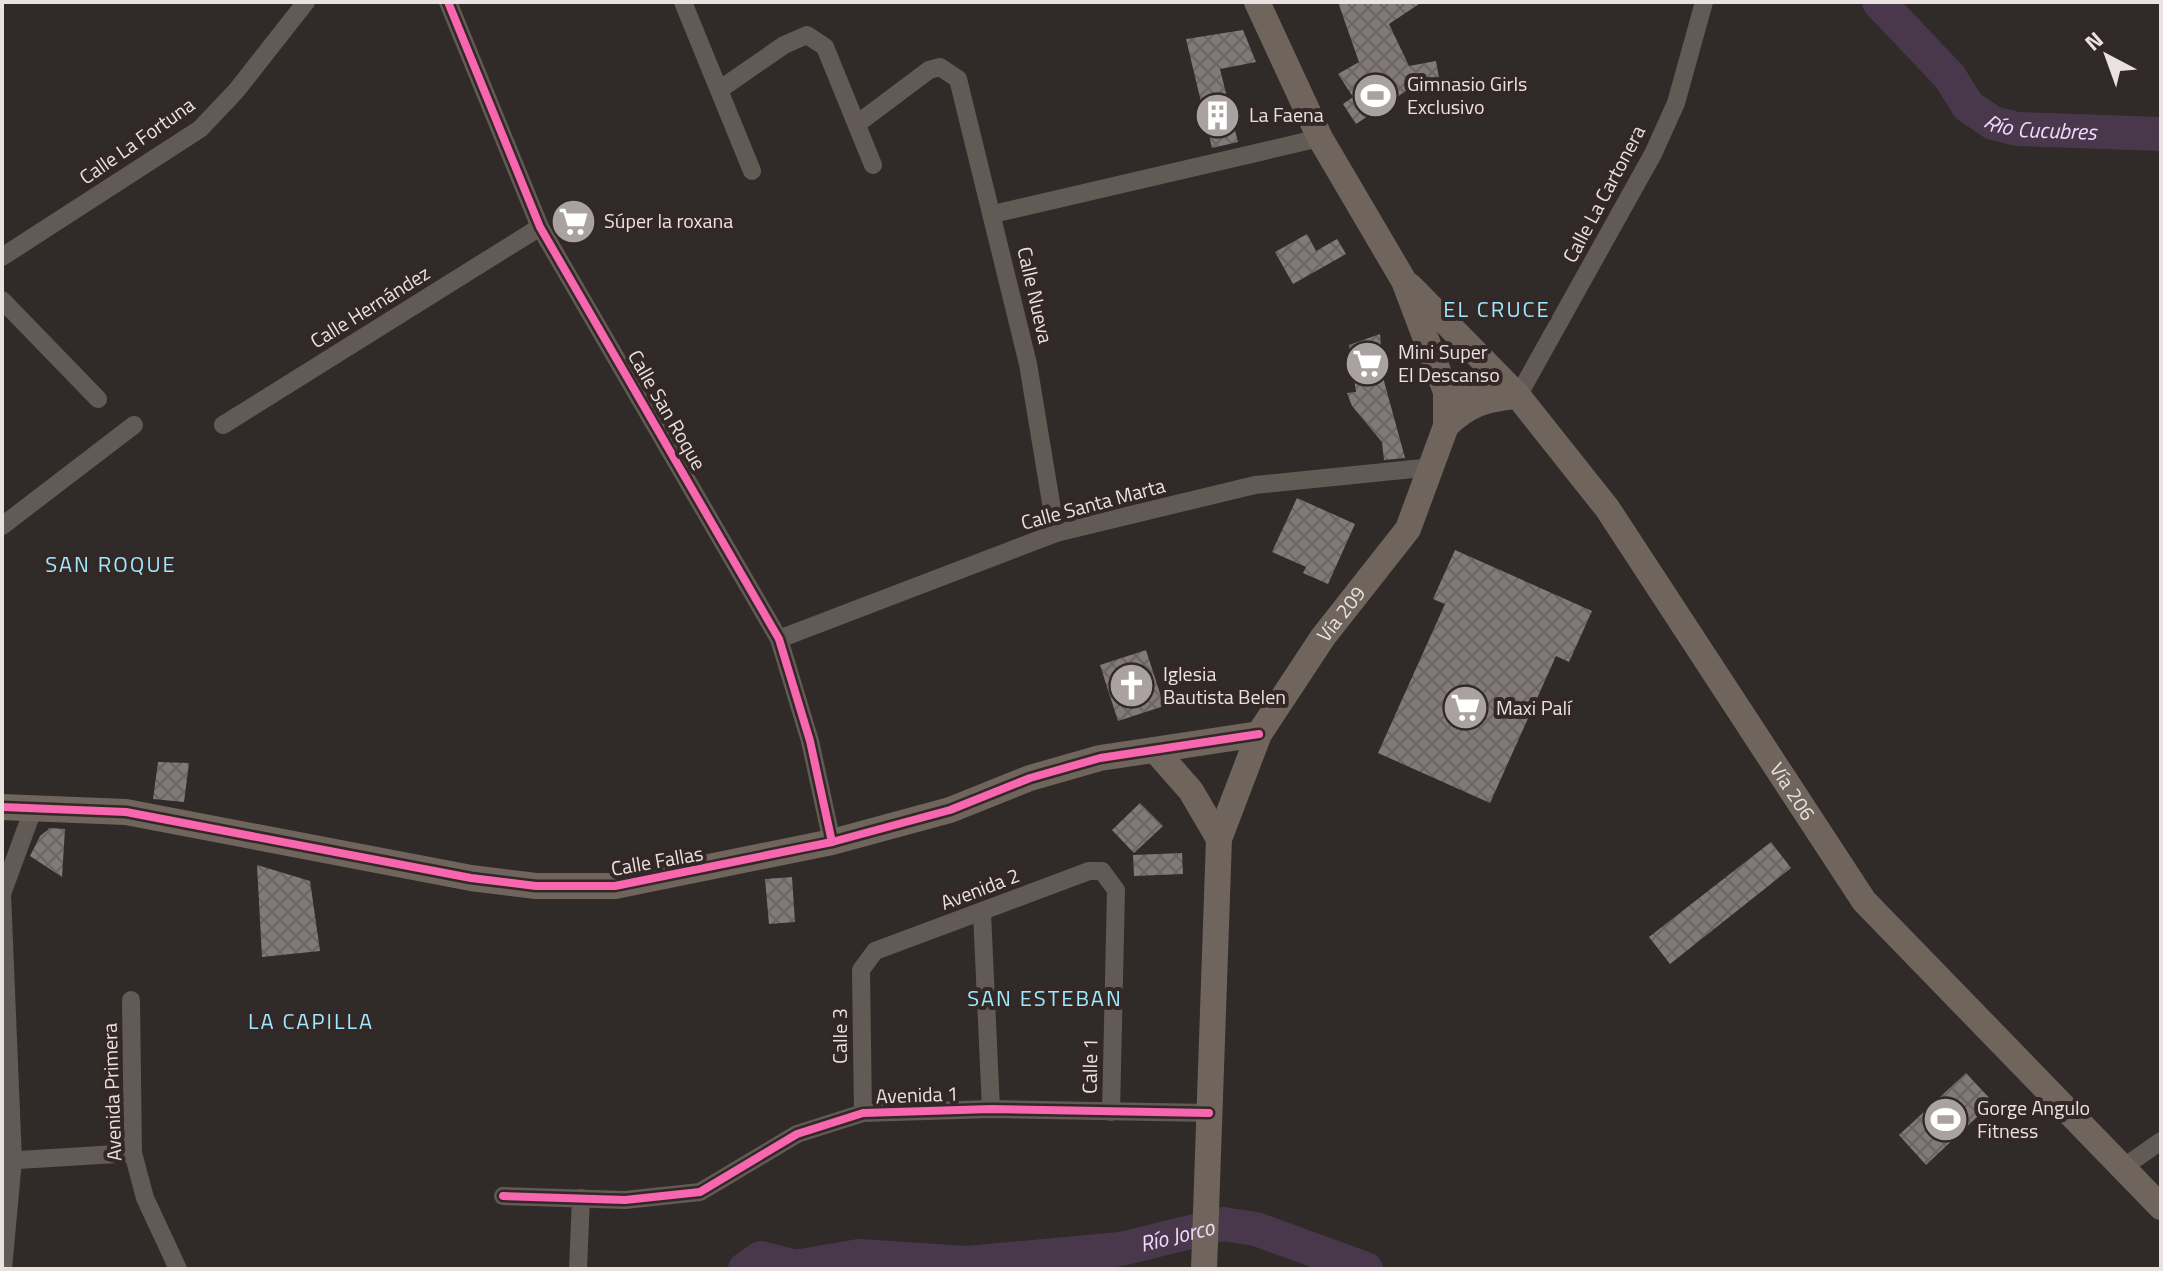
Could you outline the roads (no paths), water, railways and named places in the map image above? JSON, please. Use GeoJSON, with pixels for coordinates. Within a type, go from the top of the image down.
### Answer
{"type":"FeatureCollection","features":[{"type":"Feature","properties":{"kind":"main road","name":"Vía 209"},"geometry":{"type":"LineString","coordinates":[[1204,1269],[1219,839],[1259,734],[1323,637],[1408,529],[1446,426],[1446,392],[1404,281],[1320,138],[1257,2]]}},
{"type":"Feature","properties":{"kind":"main road","name":"Vía 206"},"geometry":{"type":"LineString","coordinates":[[1404,281],[1518,396],[1607,508],[1864,901],[2161,1207]]}},
{"type":"Feature","properties":{"kind":"main road"},"geometry":{"type":"LineString","coordinates":[[1446,392],[1464,385],[1483,383],[1518,396]]}},
{"type":"Feature","properties":{"kind":"main road"},"geometry":{"type":"LineString","coordinates":[[1446,426],[1461,411],[1479,401],[1518,396]]}},
{"type":"Feature","properties":{"kind":"main road","name":"Calle Fallas"},"geometry":{"type":"LineString","coordinates":[[2,807],[126,812],[428,870],[536,886],[615,886],[832,842],[950,810],[1030,778],[1100,758],[1259,734]]}},
{"type":"Feature","properties":{"kind":"main road"},"geometry":{"type":"LineString","coordinates":[[1155,750],[1191,791],[1219,839]]}},
{"type":"Feature","properties":{"kind":"street","name":"Calle La Fortuna"},"geometry":{"type":"LineString","coordinates":[[2,257],[200,129],[236,91],[306,2]]}},
{"type":"Feature","properties":{"kind":"street","name":"Calle San Roque"},"geometry":{"type":"LineString","coordinates":[[448,2],[540,227],[779,639],[810,741],[832,842]]}},
{"type":"Feature","properties":{"kind":"street"},"geometry":{"type":"LineString","coordinates":[[683,2],[752,171]]}},
{"type":"Feature","properties":{"kind":"street","name":"Calle La Cartonera"},"geometry":{"type":"LineString","coordinates":[[1518,396],[1653,154],[1676,103],[1704,2]]}},
{"type":"Feature","properties":{"kind":"street"},"geometry":{"type":"LineString","coordinates":[[719,90],[784,45],[807,35],[825,47],[873,165]]}},
{"type":"Feature","properties":{"kind":"street","name":"Calle Nueva"},"geometry":{"type":"LineString","coordinates":[[857,124],[929,70],[940,67],[958,79],[1028,364],[1056,533]]}},
{"type":"Feature","properties":{"kind":"street"},"geometry":{"type":"LineString","coordinates":[[993,214],[1320,138]]}},
{"type":"Feature","properties":{"kind":"street","name":"Calle Hernández"},"geometry":{"type":"LineString","coordinates":[[223,425],[540,227]]}},
{"type":"Feature","properties":{"kind":"street"},"geometry":{"type":"LineString","coordinates":[[2,300],[98,399]]}},
{"type":"Feature","properties":{"kind":"street"},"geometry":{"type":"LineString","coordinates":[[2,526],[134,425]]}},
{"type":"Feature","properties":{"kind":"street","name":"Calle Santa Marta"},"geometry":{"type":"LineString","coordinates":[[779,639],[1056,533],[1255,485],[1433,467]]}},
{"type":"Feature","properties":{"kind":"street"},"geometry":{"type":"LineString","coordinates":[[3,1269],[8,1243],[8,1160],[2,894],[34,807]]}},
{"type":"Feature","properties":{"kind":"street","name":"Avenida 2"},"geometry":{"type":"LineString","coordinates":[[866,961],[875,951],[1089,871],[1102,871],[1111,878]]}},
{"type":"Feature","properties":{"kind":"street","name":"Calle 1"},"geometry":{"type":"LineString","coordinates":[[1111,878],[1116,890],[1111,1112]]}},
{"type":"Feature","properties":{"kind":"street"},"geometry":{"type":"LineString","coordinates":[[982,913],[991,1109]]}},
{"type":"Feature","properties":{"kind":"street","name":"Calle 3"},"geometry":{"type":"LineString","coordinates":[[863,1113],[861,970],[866,961]]}},
{"type":"Feature","properties":{"kind":"street","name":"Avenida Primera"},"geometry":{"type":"LineString","coordinates":[[131,1000],[133,1153],[145,1198],[178,1269]]}},
{"type":"Feature","properties":{"kind":"street","name":"Avenida 1"},"geometry":{"type":"LineString","coordinates":[[503,1196],[662,1198],[700,1192],[797,1134],[863,1113],[991,1109],[1209,1113]]}},
{"type":"Feature","properties":{"kind":"street"},"geometry":{"type":"LineString","coordinates":[[2121,1169],[2161,1141]]}},
{"type":"Feature","properties":{"kind":"street"},"geometry":{"type":"LineString","coordinates":[[8,1160],[133,1153]]}},
{"type":"Feature","properties":{"kind":"street"},"geometry":{"type":"LineString","coordinates":[[578,1269],[581,1198]]}},
{"type":"Feature","properties":{"kind":"waterway","name":"Río Cucubres"},"geometry":{"type":"LineString","coordinates":[[1879,2],[1950,77],[1968,106],[1993,123],[2017,129],[2161,134]]}},
{"type":"Feature","properties":{"kind":"waterway","name":"Río Jorco"},"geometry":{"type":"LineString","coordinates":[[745,1269],[761,1258],[795,1267],[859,1256],[966,1263],[1121,1249],[1223,1224],[1256,1229],[1366,1269]]}},
{"type":"Feature","properties":{"kind":"place","name":"Gimnasio Girls Exclusivo"},"geometry":{"type":"Point","coordinates":[1376,96]}},
{"type":"Feature","properties":{"kind":"place","name":"La Faena"},"geometry":{"type":"Point","coordinates":[1218,115]}},
{"type":"Feature","properties":{"kind":"place","name":"Súper la roxana"},"geometry":{"type":"Point","coordinates":[573,221]}},
{"type":"Feature","properties":{"kind":"place","name":"Mini Super El Descanso"},"geometry":{"type":"Point","coordinates":[1367,363]}},
{"type":"Feature","properties":{"kind":"place","name":"Iglesia Bautista Belen"},"geometry":{"type":"Point","coordinates":[1132,685]}},
{"type":"Feature","properties":{"kind":"place","name":"Maxi Palí"},"geometry":{"type":"Point","coordinates":[1465,708]}},
{"type":"Feature","properties":{"kind":"place","name":"Gorge Angulo Fitness"},"geometry":{"type":"Point","coordinates":[1946,1119]}},
{"type":"Feature","properties":{"kind":"district","name":"EL CRUCE"},"geometry":{"type":"Point","coordinates":[1497,309]}},
{"type":"Feature","properties":{"kind":"district","name":"SAN ROQUE"},"geometry":{"type":"Point","coordinates":[111,564]}},
{"type":"Feature","properties":{"kind":"district","name":"SAN ESTEBAN"},"geometry":{"type":"Point","coordinates":[1045,998]}},
{"type":"Feature","properties":{"kind":"district","name":"LA CAPILLA"},"geometry":{"type":"Point","coordinates":[311,1021]}}]}
